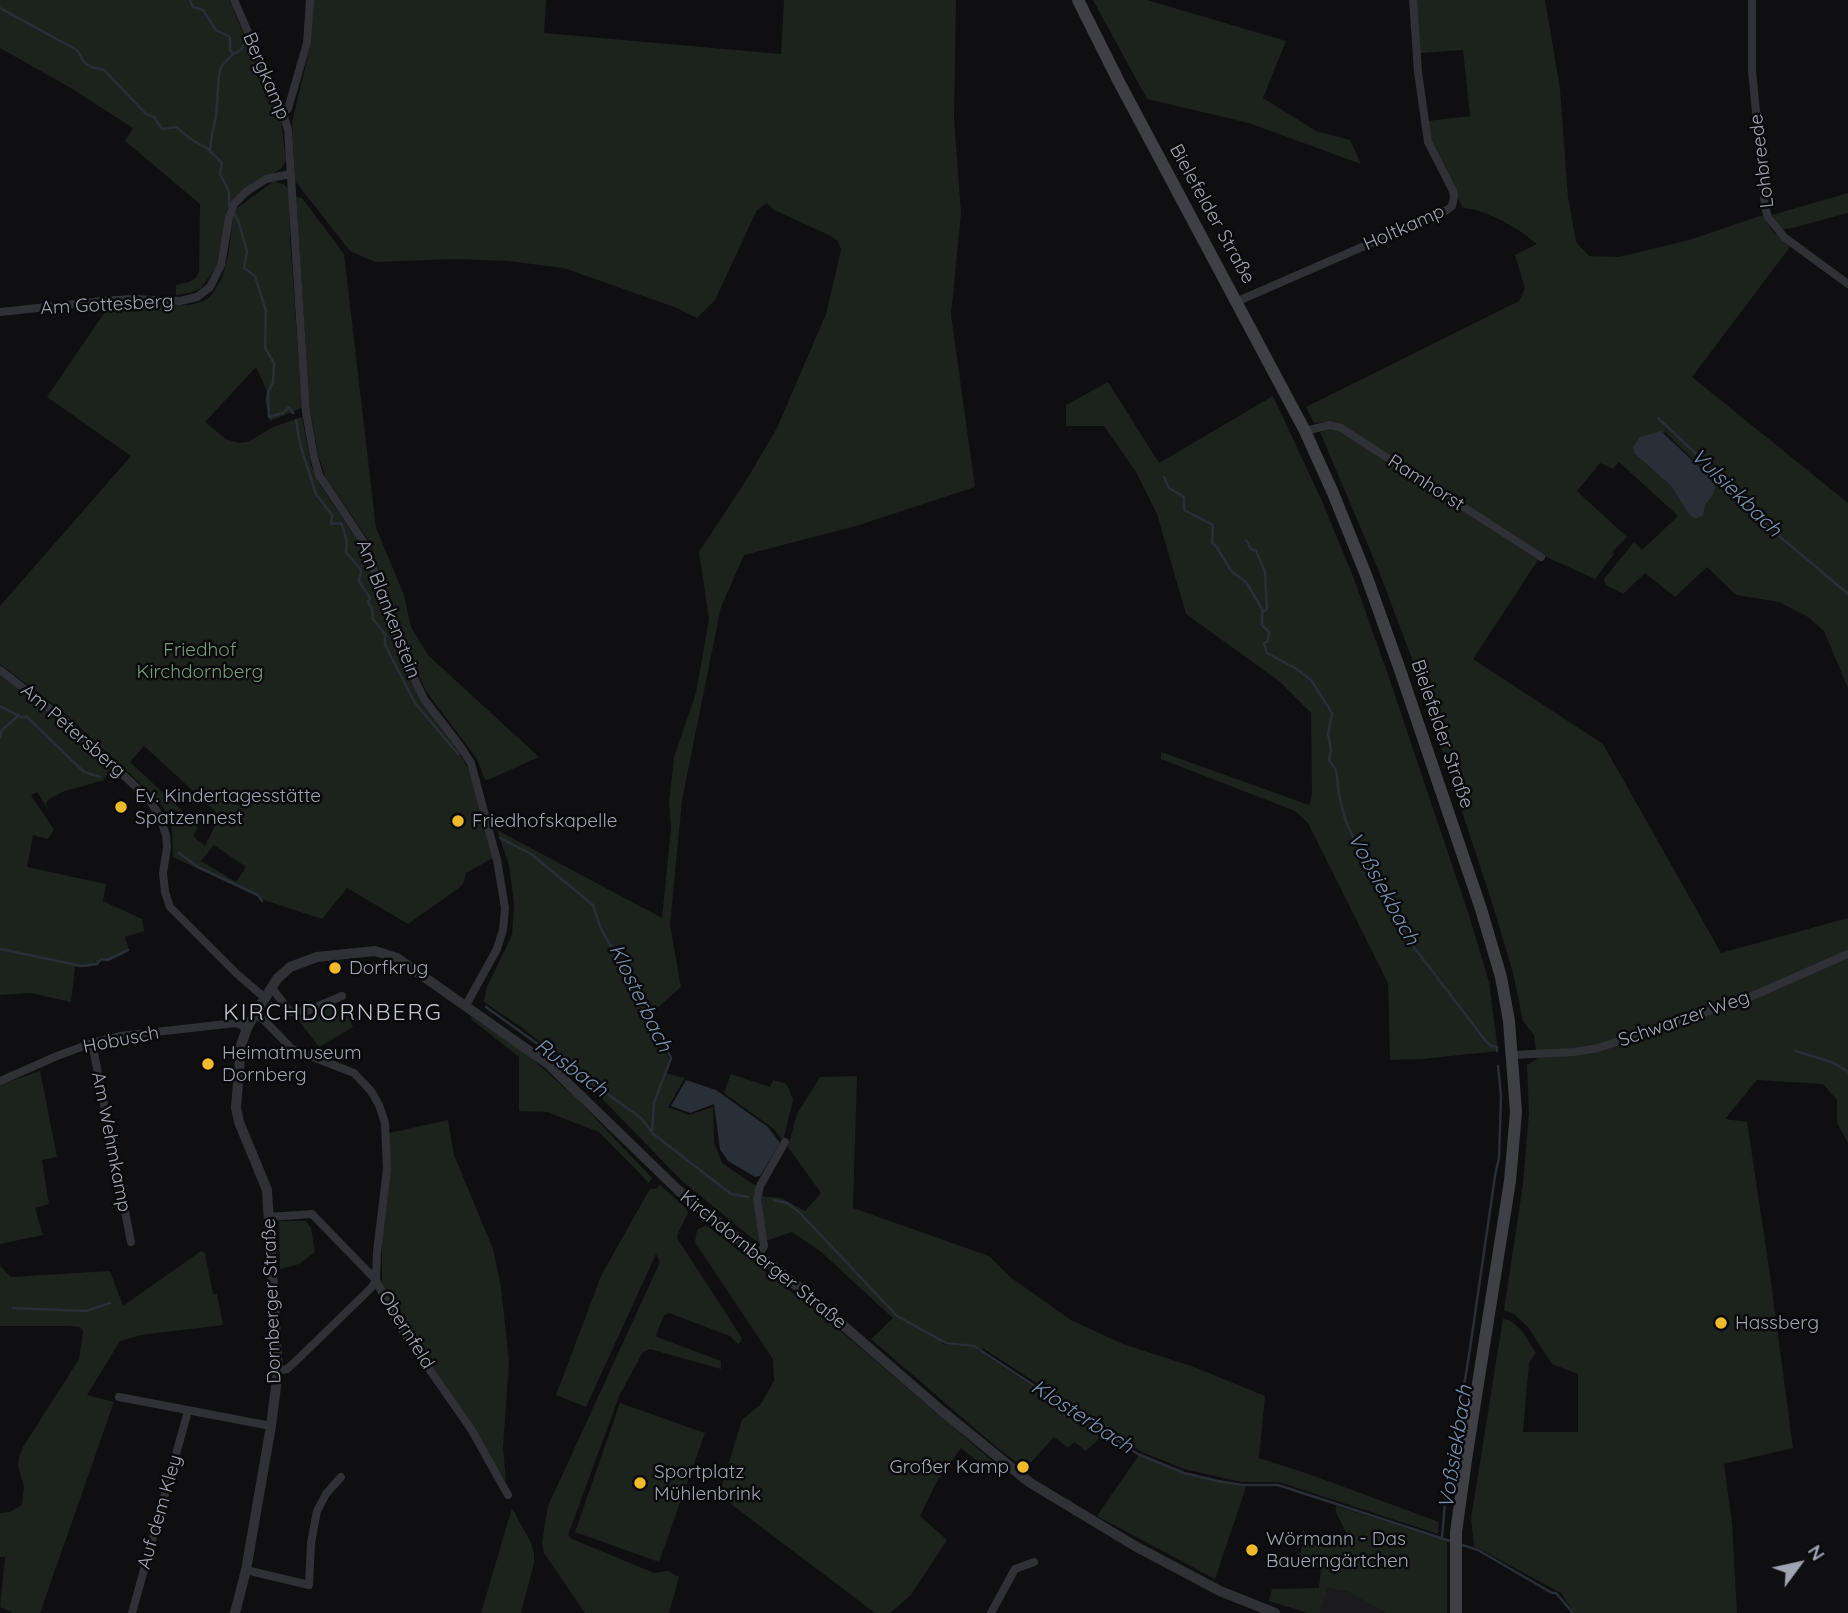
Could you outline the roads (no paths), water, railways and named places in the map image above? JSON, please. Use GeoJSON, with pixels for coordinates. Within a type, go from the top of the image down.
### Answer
{"type":"FeatureCollection","features":[{"type":"Feature","properties":{"kind":"main road","name":"Bielefelder Straße"},"geometry":{"type":"LineString","coordinates":[[1078,0],[1119,82],[1306,431],[1366,575],[1481,909],[1501,977],[1513,1055],[1516,1112],[1510,1181],[1455,1543],[1456,1613]]}},
{"type":"Feature","properties":{"kind":"street","name":"Bergkamp"},"geometry":{"type":"LineString","coordinates":[[234,0],[288,130],[295,239]]}},
{"type":"Feature","properties":{"kind":"street"},"geometry":{"type":"LineString","coordinates":[[283,113],[288,109],[307,43],[310,0]]}},
{"type":"Feature","properties":{"kind":"street","name":"Holtkamp"},"geometry":{"type":"LineString","coordinates":[[1238,301],[1452,206],[1452,191],[1428,142],[1418,72],[1413,0]]}},
{"type":"Feature","properties":{"kind":"street","name":"Lohbreede"},"geometry":{"type":"LineString","coordinates":[[1752,0],[1752,70],[1768,218],[1784,237],[1848,284]]}},
{"type":"Feature","properties":{"kind":"street","name":"Am Gottesberg"},"geometry":{"type":"LineString","coordinates":[[0,312],[103,301],[189,300],[204,293],[221,265],[234,204],[246,192],[266,180],[290,174]]}},
{"type":"Feature","properties":{"kind":"street","name":"Am Blankenstein"},"geometry":{"type":"LineString","coordinates":[[295,239],[306,412],[319,475],[365,544],[404,657],[424,699],[471,763],[497,860],[505,908],[503,930],[497,949],[466,1005]]}},
{"type":"Feature","properties":{"kind":"street","name":"Ramhorst"},"geometry":{"type":"LineString","coordinates":[[1306,431],[1330,425],[1341,428],[1541,557]]}},
{"type":"Feature","properties":{"kind":"street","name":"Am Petersberg"},"geometry":{"type":"LineString","coordinates":[[0,670],[63,719],[148,798],[159,815],[166,835],[164,892],[170,908],[237,974],[269,993],[290,1012],[307,1012],[342,996]]}},
{"type":"Feature","properties":{"kind":"street","name":"Kirchdornberger Straße"},"geometry":{"type":"LineString","coordinates":[[269,993],[283,973],[304,960],[375,951],[397,958],[548,1064],[678,1191],[807,1294],[943,1412],[1029,1482],[1135,1546],[1220,1591],[1275,1613]]}},
{"type":"Feature","properties":{"kind":"street","name":"Schwarzer Weg"},"geometry":{"type":"LineString","coordinates":[[1513,1055],[1598,1048],[1750,998],[1848,954]]}},
{"type":"Feature","properties":{"kind":"street","name":"Dornberger Straße"},"geometry":{"type":"LineString","coordinates":[[235,1613],[246,1570],[278,1371],[270,1217],[265,1183],[239,1122],[236,1108],[241,1045],[247,1028],[269,993]]}},
{"type":"Feature","properties":{"kind":"street"},"geometry":{"type":"LineString","coordinates":[[255,1014],[292,1049],[354,1073],[370,1091],[379,1105],[384,1123],[387,1169],[376,1280],[296,1361],[278,1371]]}},
{"type":"Feature","properties":{"kind":"street","name":"Hobusch"},"geometry":{"type":"LineString","coordinates":[[0,1082],[57,1056],[120,1036],[236,1023],[247,1028]]}},
{"type":"Feature","properties":{"kind":"street","name":"Am Wehmkamp"},"geometry":{"type":"LineString","coordinates":[[92,1043],[131,1242]]}},
{"type":"Feature","properties":{"kind":"street"},"geometry":{"type":"LineString","coordinates":[[759,1255],[764,1246],[757,1199],[760,1186],[785,1142]]}},
{"type":"Feature","properties":{"kind":"street","name":"Obernfeld"},"geometry":{"type":"LineString","coordinates":[[270,1217],[312,1214],[376,1280],[397,1322],[471,1429],[508,1494]]}},
{"type":"Feature","properties":{"kind":"street"},"geometry":{"type":"LineString","coordinates":[[119,1397],[271,1426]]}},
{"type":"Feature","properties":{"kind":"street","name":"Auf dem Kley"},"geometry":{"type":"LineString","coordinates":[[132,1613],[188,1411]]}},
{"type":"Feature","properties":{"kind":"street"},"geometry":{"type":"LineString","coordinates":[[246,1570],[309,1585],[311,1543],[317,1511],[326,1494],[341,1478]]}},
{"type":"Feature","properties":{"kind":"street"},"geometry":{"type":"LineString","coordinates":[[991,1613],[1015,1569],[1034,1562]]}},
{"type":"Feature","properties":{"kind":"waterway","name":"Klosterbach"},"geometry":{"type":"LineString","coordinates":[[190,0],[193,7],[203,10],[216,30],[230,37],[230,50],[233,54],[221,67],[219,75],[210,152]]}},
{"type":"Feature","properties":{"kind":"waterway","name":"Klosterbach"},"geometry":{"type":"LineString","coordinates":[[0,8],[77,50],[84,62],[91,67],[104,70],[146,114],[154,117],[162,129],[176,127],[207,148],[222,163],[220,174],[229,191],[229,207]]}},
{"type":"Feature","properties":{"kind":"waterway","name":"Klosterbach"},"geometry":{"type":"LineString","coordinates":[[233,54],[241,50],[245,41]]}},
{"type":"Feature","properties":{"kind":"waterway","name":"Klosterbach"},"geometry":{"type":"LineString","coordinates":[[233,212],[247,251],[244,268],[255,276],[266,311],[265,348],[274,363],[273,382],[268,393],[269,417],[283,413],[289,407],[293,413]]}},
{"type":"Feature","properties":{"kind":"waterway","name":"Vulsiekbach"},"geometry":{"type":"LineString","coordinates":[[1658,418],[1729,485],[1739,502],[1848,594]]}},
{"type":"Feature","properties":{"kind":"waterway","name":"Klosterbach"},"geometry":{"type":"LineString","coordinates":[[296,420],[300,444],[316,494],[332,515],[331,524],[342,525],[347,542],[346,552],[361,570],[359,581],[370,598],[368,602],[373,619],[385,634],[385,645],[415,703],[458,754]]}},
{"type":"Feature","properties":{"kind":"waterway","name":"Voßsiekbach"},"geometry":{"type":"LineString","coordinates":[[1164,477],[1169,488],[1184,497],[1184,510],[1213,525],[1212,543],[1232,572],[1246,582],[1262,609],[1262,625],[1269,632],[1268,641],[1264,643],[1267,653],[1311,680],[1329,708],[1332,714],[1328,734],[1331,750],[1329,760],[1336,770],[1345,819],[1366,866],[1410,942],[1485,1040],[1491,1046],[1497,1047],[1497,1051]]}},
{"type":"Feature","properties":{"kind":"waterway","name":"Voßsiekbach"},"geometry":{"type":"LineString","coordinates":[[1246,540],[1251,549],[1256,551],[1265,572],[1267,609],[1264,611]]}},
{"type":"Feature","properties":{"kind":"waterway"},"geometry":{"type":"LineString","coordinates":[[0,706],[21,717],[27,717],[84,772],[100,777]]}},
{"type":"Feature","properties":{"kind":"waterway"},"geometry":{"type":"LineString","coordinates":[[0,737],[2,730],[19,715]]}},
{"type":"Feature","properties":{"kind":"waterway","name":"Klosterbach"},"geometry":{"type":"LineString","coordinates":[[500,838],[531,854],[593,905],[601,929],[636,989],[671,1058],[654,1103],[652,1133],[731,1194],[748,1197]]}},
{"type":"Feature","properties":{"kind":"waterway"},"geometry":{"type":"LineString","coordinates":[[179,853],[198,867],[258,895],[262,901]]}},
{"type":"Feature","properties":{"kind":"waterway","name":"Rusbach"},"geometry":{"type":"LineString","coordinates":[[0,949],[82,966],[97,964],[101,959],[107,960],[128,950]]}},
{"type":"Feature","properties":{"kind":"waterway","name":"Rusbach"},"geometry":{"type":"LineString","coordinates":[[486,1007],[641,1118],[651,1131]]}},
{"type":"Feature","properties":{"kind":"waterway","name":"Vulsiekbach"},"geometry":{"type":"LineString","coordinates":[[1796,1051],[1834,1063],[1848,1072]]}},
{"type":"Feature","properties":{"kind":"waterway","name":"Voßsiekbach"},"geometry":{"type":"LineString","coordinates":[[1442,1538],[1445,1501],[1499,1158],[1501,1096],[1498,1066]]}},
{"type":"Feature","properties":{"kind":"waterway","name":"Klosterbach"},"geometry":{"type":"LineString","coordinates":[[774,1200],[787,1203],[800,1213],[897,1316],[946,1343],[974,1346],[1138,1454],[1184,1473],[1218,1481],[1242,1485],[1278,1485],[1453,1542]]}},
{"type":"Feature","properties":{"kind":"waterway"},"geometry":{"type":"LineString","coordinates":[[13,1308],[86,1311],[110,1303]]}},
{"type":"Feature","properties":{"kind":"waterway","name":"Klosterbach"},"geometry":{"type":"LineString","coordinates":[[1459,1544],[1478,1550],[1556,1593],[1573,1613]]}},
{"type":"Feature","properties":{"kind":"place","name":"Ev. Kindertagesstätte Spatzennest"},"geometry":{"type":"Point","coordinates":[121,807]}},
{"type":"Feature","properties":{"kind":"place","name":"Friedhofskapelle"},"geometry":{"type":"Point","coordinates":[458,821]}},
{"type":"Feature","properties":{"kind":"place","name":"Dorfkrug"},"geometry":{"type":"Point","coordinates":[335,968]}},
{"type":"Feature","properties":{"kind":"place","name":"Heimatmuseum Dornberg"},"geometry":{"type":"Point","coordinates":[208,1064]}},
{"type":"Feature","properties":{"kind":"place","name":"Hassberg"},"geometry":{"type":"Point","coordinates":[1721,1323]}},
{"type":"Feature","properties":{"kind":"place","name":"Großer Kamp"},"geometry":{"type":"Point","coordinates":[1023,1467]}},
{"type":"Feature","properties":{"kind":"place","name":"Sportplatz Mühlenbrink"},"geometry":{"type":"Point","coordinates":[640,1483]}},
{"type":"Feature","properties":{"kind":"place","name":"Wörmann - Das Bauerngärtchen"},"geometry":{"type":"Point","coordinates":[1252,1550]}},
{"type":"Feature","properties":{"kind":"district","name":"KIRCHDORNBERG"},"geometry":{"type":"Point","coordinates":[333,1013]}},
{"type":"Feature","properties":{"kind":"park label","name":"Friedhof Kirchdornberg"},"geometry":{"type":"Point","coordinates":[200,661]}}]}
